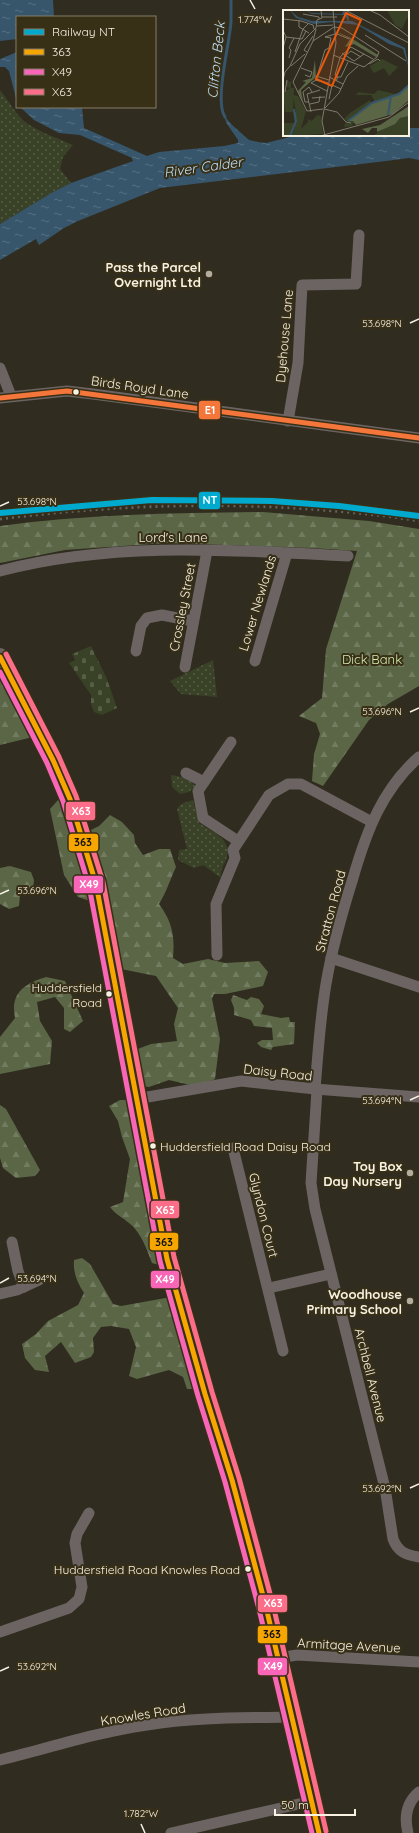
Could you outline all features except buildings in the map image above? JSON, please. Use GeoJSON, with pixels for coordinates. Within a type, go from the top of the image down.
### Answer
{"type":"FeatureCollection","features":[{"type":"Feature","properties":{"kind":"main road"},"geometry":{"type":"LineString","coordinates":[[0,657],[35,722],[70,799],[96,884],[167,1259],[205,1394],[232,1480],[279,1658],[319,1833]]}},
{"type":"Feature","properties":{"kind":"street","name":"Dyehouse Lane"},"geometry":{"type":"LineString","coordinates":[[288,421],[298,363],[302,285],[356,284],[359,235]]}},
{"type":"Feature","properties":{"kind":"street"},"geometry":{"type":"LineString","coordinates":[[0,368],[11,396]]}},
{"type":"Feature","properties":{"kind":"street","name":"Birds Royd Lane"},"geometry":{"type":"LineString","coordinates":[[0,398],[67,391],[419,438]]}},
{"type":"Feature","properties":{"kind":"street","name":"Lord's Lane"},"geometry":{"type":"LineString","coordinates":[[0,571],[45,561],[116,552],[153,550],[348,556]]}},
{"type":"Feature","properties":{"kind":"street","name":"Crossley Street"},"geometry":{"type":"LineString","coordinates":[[185,667],[207,551]]}},
{"type":"Feature","properties":{"kind":"street","name":"Lower Newlands"},"geometry":{"type":"LineString","coordinates":[[255,660],[287,553]]}},
{"type":"Feature","properties":{"kind":"street"},"geometry":{"type":"LineString","coordinates":[[136,651],[141,626],[147,618],[162,615],[193,621]]}},
{"type":"Feature","properties":{"kind":"street"},"geometry":{"type":"LineString","coordinates":[[231,742],[198,791],[203,818],[238,841]]}},
{"type":"Feature","properties":{"kind":"street","name":"Stratton Road"},"geometry":{"type":"LineString","coordinates":[[316,1090],[324,996],[340,919],[372,822],[381,803],[399,778],[419,757]]}},
{"type":"Feature","properties":{"kind":"street"},"geometry":{"type":"LineString","coordinates":[[186,774],[204,782]]}},
{"type":"Feature","properties":{"kind":"street"},"geometry":{"type":"LineString","coordinates":[[217,956],[216,904],[235,858],[233,850],[269,795],[280,788],[292,784],[301,784],[372,822]]}},
{"type":"Feature","properties":{"kind":"street"},"geometry":{"type":"LineString","coordinates":[[331,958],[419,986]]}},
{"type":"Feature","properties":{"kind":"street","name":"Daisy Road"},"geometry":{"type":"LineString","coordinates":[[136,1099],[241,1081],[316,1090],[419,1097]]}},
{"type":"Feature","properties":{"kind":"street","name":"Archbell Avenue"},"geometry":{"type":"LineString","coordinates":[[316,1090],[311,1183],[315,1209],[385,1488],[393,1539],[402,1552],[419,1557]]}},
{"type":"Feature","properties":{"kind":"street","name":"Glyndon Court"},"geometry":{"type":"LineString","coordinates":[[233,1148],[269,1288],[283,1351]]}},
{"type":"Feature","properties":{"kind":"street"},"geometry":{"type":"LineString","coordinates":[[12,1242],[18,1271],[24,1287]]}},
{"type":"Feature","properties":{"kind":"street"},"geometry":{"type":"LineString","coordinates":[[269,1288],[331,1274]]}},
{"type":"Feature","properties":{"kind":"street"},"geometry":{"type":"LineString","coordinates":[[0,1294],[24,1287],[39,1280]]}},
{"type":"Feature","properties":{"kind":"street"},"geometry":{"type":"LineString","coordinates":[[0,1632],[24,1622],[63,1612],[75,1604],[81,1594],[82,1587],[76,1538],[89,1513]]}},
{"type":"Feature","properties":{"kind":"street","name":"Armitage Avenue"},"geometry":{"type":"LineString","coordinates":[[279,1658],[297,1656],[419,1662]]}},
{"type":"Feature","properties":{"kind":"street","name":"Knowles Road"},"geometry":{"type":"LineString","coordinates":[[0,1760],[104,1733],[146,1725],[185,1720],[293,1717]]}},
{"type":"Feature","properties":{"kind":"street"},"geometry":{"type":"LineString","coordinates":[[408,1833],[406,1822],[407,1809],[412,1799],[419,1792]]}},
{"type":"Feature","properties":{"kind":"street"},"geometry":{"type":"LineString","coordinates":[[171,1833],[312,1800]]}},
{"type":"Feature","properties":{"kind":"green space"},"geometry":{"type":"Polygon","coordinates":[[[0,90],[15,111],[30,126],[73,145],[63,157],[60,169],[71,183],[53,192],[0,224],[0,90]]]}},
{"type":"Feature","properties":{"kind":"green space","name":"Dick Bank"},"geometry":{"type":"Polygon","coordinates":[[[263,512],[369,521],[419,529],[419,686],[388,704],[369,720],[323,786],[312,781],[314,754],[320,734],[316,723],[299,716],[322,698],[326,649],[357,551],[166,543],[65,550],[0,563],[0,526],[98,517],[263,512]]]}},
{"type":"Feature","properties":{"kind":"green space"},"geometry":{"type":"Polygon","coordinates":[[[91,646],[107,679],[117,708],[102,715],[94,712],[91,705],[91,695],[69,663],[75,660],[72,654],[91,646]]]}},
{"type":"Feature","properties":{"kind":"green space"},"geometry":{"type":"Polygon","coordinates":[[[213,660],[217,697],[181,694],[170,681],[213,660]]]}},
{"type":"Feature","properties":{"kind":"green space"},"geometry":{"type":"Polygon","coordinates":[[[0,668],[37,736],[0,745],[0,668]]]}},
{"type":"Feature","properties":{"kind":"green space"},"geometry":{"type":"Polygon","coordinates":[[[171,775],[188,780],[195,786],[189,792],[180,794],[172,787],[171,775]]]}},
{"type":"Feature","properties":{"kind":"green space"},"geometry":{"type":"Polygon","coordinates":[[[59,799],[64,800],[84,870],[90,901],[78,897],[64,875],[50,809],[59,799]]]}},
{"type":"Feature","properties":{"kind":"green space"},"geometry":{"type":"Polygon","coordinates":[[[193,800],[199,823],[221,837],[227,847],[228,853],[221,871],[221,878],[203,865],[194,868],[178,860],[179,850],[187,849],[177,809],[181,804],[193,800]]]}},
{"type":"Feature","properties":{"kind":"green space"},"geometry":{"type":"Polygon","coordinates":[[[110,815],[122,822],[134,835],[135,843],[143,855],[159,849],[170,849],[176,867],[159,904],[172,929],[173,958],[183,964],[208,959],[225,963],[259,961],[268,972],[263,986],[225,994],[214,994],[212,999],[220,1039],[215,1079],[204,1084],[190,1085],[169,1080],[149,1087],[142,1086],[135,1050],[151,1044],[177,1041],[174,1024],[178,1008],[156,976],[121,969],[109,901],[91,830],[99,826],[110,815]]]}},
{"type":"Feature","properties":{"kind":"green space"},"geometry":{"type":"Polygon","coordinates":[[[10,866],[31,872],[34,880],[33,890],[20,895],[19,906],[9,909],[0,904],[0,868],[10,866]]]}},
{"type":"Feature","properties":{"kind":"green space"},"geometry":{"type":"Polygon","coordinates":[[[46,977],[65,981],[83,1021],[70,1032],[64,1029],[64,1008],[55,997],[37,1002],[40,1021],[52,1041],[50,1064],[0,1074],[0,1037],[15,1018],[14,1009],[17,996],[25,986],[46,977]]]}},
{"type":"Feature","properties":{"kind":"green space"},"geometry":{"type":"Polygon","coordinates":[[[233,995],[247,1000],[251,997],[259,999],[264,1006],[261,1014],[281,1018],[289,1017],[290,1022],[295,1022],[294,1044],[273,1047],[271,1050],[261,1047],[257,1043],[262,1040],[273,1040],[272,1028],[254,1026],[251,1020],[234,1015],[234,1008],[231,1000],[233,995]]]}},
{"type":"Feature","properties":{"kind":"green space"},"geometry":{"type":"Polygon","coordinates":[[[120,1100],[129,1100],[160,1260],[159,1265],[152,1263],[137,1231],[110,1207],[123,1202],[130,1159],[118,1121],[109,1106],[120,1100]]]}},
{"type":"Feature","properties":{"kind":"green space"},"geometry":{"type":"Polygon","coordinates":[[[0,1105],[6,1109],[40,1170],[35,1176],[16,1178],[3,1168],[0,1158],[0,1105]]]}},
{"type":"Feature","properties":{"kind":"green space"},"geometry":{"type":"Polygon","coordinates":[[[82,1258],[90,1264],[113,1304],[121,1306],[171,1297],[195,1389],[187,1389],[183,1377],[169,1370],[137,1379],[129,1376],[136,1347],[129,1329],[111,1326],[101,1327],[93,1338],[94,1352],[91,1357],[75,1363],[61,1342],[45,1356],[49,1372],[35,1370],[25,1358],[22,1344],[36,1334],[48,1321],[78,1305],[84,1293],[76,1277],[74,1260],[82,1258]]]}},
{"type":"Feature","properties":{"kind":"water"},"geometry":{"type":"Polygon","coordinates":[[[0,0],[53,0],[54,16],[16,16],[16,39],[0,41],[0,0]]]}},
{"type":"Feature","properties":{"kind":"water"},"geometry":{"type":"Polygon","coordinates":[[[16,52],[16,98],[9,71],[5,67],[0,67],[0,59],[16,52]]]}},
{"type":"Feature","properties":{"kind":"water","name":"River Calder"},"geometry":{"type":"Polygon","coordinates":[[[21,108],[82,108],[84,128],[147,156],[159,152],[224,146],[238,143],[238,140],[227,124],[223,114],[231,124],[249,140],[266,143],[294,136],[409,136],[409,128],[419,128],[419,160],[409,158],[160,188],[78,221],[64,228],[39,245],[36,239],[0,260],[0,224],[53,192],[71,183],[133,161],[132,158],[80,135],[59,133],[34,120],[21,108]]]}},
{"type":"Feature","properties":{"kind":"waterway","name":"Clifton Beck"},"geometry":{"type":"LineString","coordinates":[[225,117],[222,109],[221,98],[231,22],[231,0]]}},
{"type":"Feature","properties":{"kind":"railway"},"geometry":{"type":"LineString","coordinates":[[0,519],[116,508],[155,506],[233,506],[311,509],[379,515],[419,521]]}},
{"type":"Feature","properties":{"kind":"rail line","name":"NT"},"geometry":{"type":"LineString","coordinates":[[0,513],[152,500],[272,501],[339,506],[419,516]]}},
{"type":"Feature","properties":{"kind":"transit line","name":"E1"},"geometry":{"type":"LineString","coordinates":[[0,398],[67,391],[419,438]]}},
{"type":"Feature","properties":{"kind":"transit line","name":"X63"},"geometry":{"type":"LineString","coordinates":[[6,654],[59,757],[76,796],[103,882],[174,1257],[212,1392],[239,1478],[273,1605],[326,1831]]}},
{"type":"Feature","properties":{"kind":"transit line","name":"363"},"geometry":{"type":"LineString","coordinates":[[0,657],[53,760],[70,799],[96,884],[167,1259],[205,1394],[232,1480],[266,1607],[319,1833]]}},
{"type":"Feature","properties":{"kind":"transit line","name":"X49"},"geometry":{"type":"LineString","coordinates":[[0,672],[47,763],[63,801],[89,886],[160,1261],[198,1396],[225,1482],[259,1609],[312,1833]]}},
{"type":"Feature","properties":{"kind":"place","name":"Pass the Parcel Overnight Ltd"},"geometry":{"type":"Point","coordinates":[209,274]}},
{"type":"Feature","properties":{"kind":"place","name":"Huddersfield Road"},"geometry":{"type":"Point","coordinates":[109,994]}},
{"type":"Feature","properties":{"kind":"place","name":"Huddersfield Road Daisy Road"},"geometry":{"type":"Point","coordinates":[153,1146]}},
{"type":"Feature","properties":{"kind":"place","name":"Toy Box Day Nursery"},"geometry":{"type":"Point","coordinates":[410,1173]}},
{"type":"Feature","properties":{"kind":"place","name":"Woodhouse Primary School"},"geometry":{"type":"Point","coordinates":[410,1301]}},
{"type":"Feature","properties":{"kind":"place","name":"Huddersfield Road Knowles Road"},"geometry":{"type":"Point","coordinates":[248,1569]}}]}
